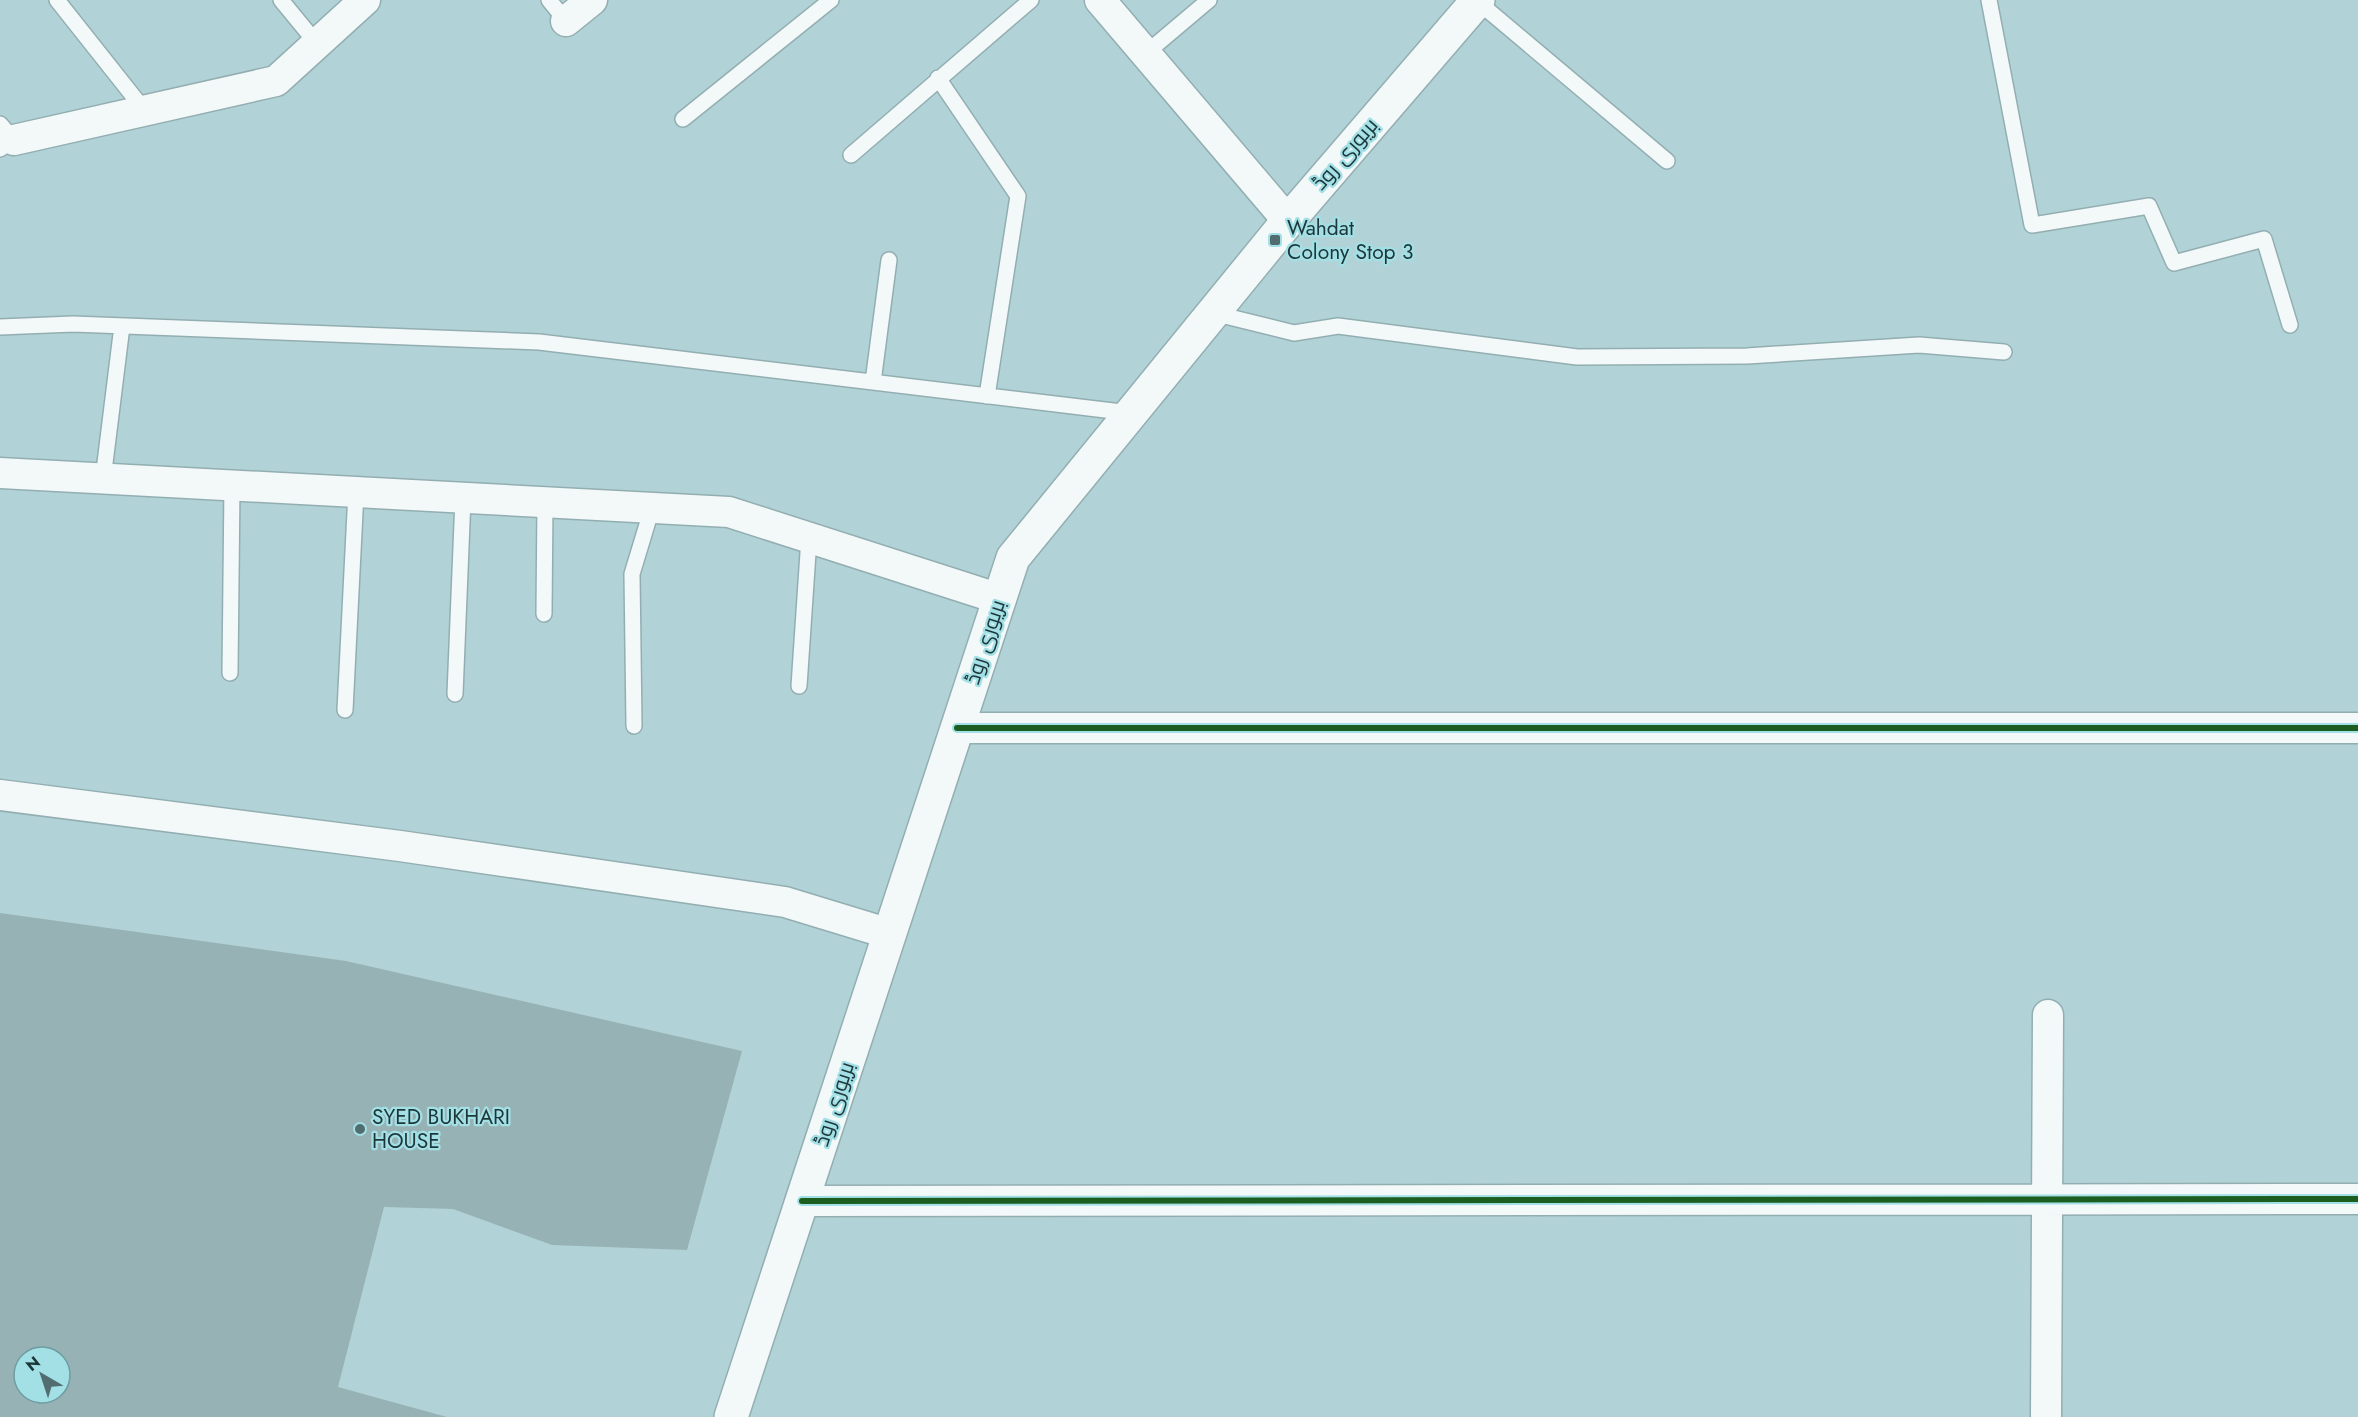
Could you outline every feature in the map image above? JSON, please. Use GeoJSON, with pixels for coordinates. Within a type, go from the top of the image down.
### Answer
{"type":"FeatureCollection","features":[{"type":"Feature","properties":{"kind":"main road","name":"بریوری روڈ"},"geometry":{"type":"LineString","coordinates":[[731,1417],[1013,558],[1288,221],[1477,1]]}},
{"type":"Feature","properties":{"kind":"street"},"geometry":{"type":"LineString","coordinates":[[5,138],[146,111],[276,81],[365,0]]}},
{"type":"Feature","properties":{"kind":"street"},"geometry":{"type":"LineString","coordinates":[[558,11],[592,0]]}},
{"type":"Feature","properties":{"kind":"street"},"geometry":{"type":"LineString","coordinates":[[1100,0],[1288,221]]}},
{"type":"Feature","properties":{"kind":"street"},"geometry":{"type":"LineString","coordinates":[[0,473],[729,512],[1000,599]]}},
{"type":"Feature","properties":{"kind":"street"},"geometry":{"type":"LineString","coordinates":[[957,728],[2358,728]]}},
{"type":"Feature","properties":{"kind":"street"},"geometry":{"type":"LineString","coordinates":[[0,795],[400,846],[785,902],[890,934]]}},
{"type":"Feature","properties":{"kind":"street"},"geometry":{"type":"LineString","coordinates":[[2046,1417],[2048,1015]]}},
{"type":"Feature","properties":{"kind":"street"},"geometry":{"type":"LineString","coordinates":[[802,1201],[2358,1199]]}},
{"type":"Feature","properties":{"kind":"lane"},"geometry":{"type":"LineString","coordinates":[[57,0],[146,111]]}},
{"type":"Feature","properties":{"kind":"lane"},"geometry":{"type":"LineString","coordinates":[[281,0],[318,45]]}},
{"type":"Feature","properties":{"kind":"lane"},"geometry":{"type":"LineString","coordinates":[[682,118],[831,0]]}},
{"type":"Feature","properties":{"kind":"lane"},"geometry":{"type":"LineString","coordinates":[[852,155],[938,78],[1031,0]]}},
{"type":"Feature","properties":{"kind":"lane"},"geometry":{"type":"LineString","coordinates":[[1145,54],[1209,0]]}},
{"type":"Feature","properties":{"kind":"lane"},"geometry":{"type":"LineString","coordinates":[[1989,0],[2032,225],[2149,206],[2174,263],[2264,239],[2290,325]]}},
{"type":"Feature","properties":{"kind":"lane"},"geometry":{"type":"LineString","coordinates":[[1477,1],[1667,160]]}},
{"type":"Feature","properties":{"kind":"lane"},"geometry":{"type":"LineString","coordinates":[[938,78],[1018,196],[987,396]]}},
{"type":"Feature","properties":{"kind":"lane"},"geometry":{"type":"LineString","coordinates":[[873,382],[889,260]]}},
{"type":"Feature","properties":{"kind":"lane"},"geometry":{"type":"LineString","coordinates":[[1213,313],[1294,333],[1338,326],[1577,357],[1747,356],[1919,345],[2004,352]]}},
{"type":"Feature","properties":{"kind":"lane"},"geometry":{"type":"LineString","coordinates":[[0,327],[73,324],[539,342],[1130,413]]}},
{"type":"Feature","properties":{"kind":"lane"},"geometry":{"type":"LineString","coordinates":[[103,479],[122,326]]}},
{"type":"Feature","properties":{"kind":"lane"},"geometry":{"type":"LineString","coordinates":[[230,673],[232,485]]}},
{"type":"Feature","properties":{"kind":"lane"},"geometry":{"type":"LineString","coordinates":[[345,710],[356,492]]}},
{"type":"Feature","properties":{"kind":"lane"},"geometry":{"type":"LineString","coordinates":[[455,694],[463,498]]}},
{"type":"Feature","properties":{"kind":"lane"},"geometry":{"type":"LineString","coordinates":[[544,614],[545,502]]}},
{"type":"Feature","properties":{"kind":"lane"},"geometry":{"type":"LineString","coordinates":[[634,726],[632,574],[652,508]]}},
{"type":"Feature","properties":{"kind":"lane"},"geometry":{"type":"LineString","coordinates":[[799,686],[809,538]]}},
{"type":"Feature","properties":{"kind":"building","name":"SYED BUKHARI HOUSE"},"geometry":{"type":"Polygon","coordinates":[[[0,913],[346,961],[742,1051],[687,1250],[552,1245],[453,1209],[384,1207],[338,1387],[447,1417],[0,1417],[0,913]]]}},
{"type":"Feature","properties":{"kind":"cycle path"},"geometry":{"type":"LineString","coordinates":[[957,728],[2358,728]]}},
{"type":"Feature","properties":{"kind":"cycle path"},"geometry":{"type":"LineString","coordinates":[[802,1201],[2358,1199]]}},
{"type":"Feature","properties":{"kind":"place","name":"Wahdat Colony Stop 3"},"geometry":{"type":"Point","coordinates":[1275,240]}},
{"type":"Feature","properties":{"kind":"place","name":"SYED BUKHARI HOUSE"},"geometry":{"type":"Point","coordinates":[360,1129]}}]}
